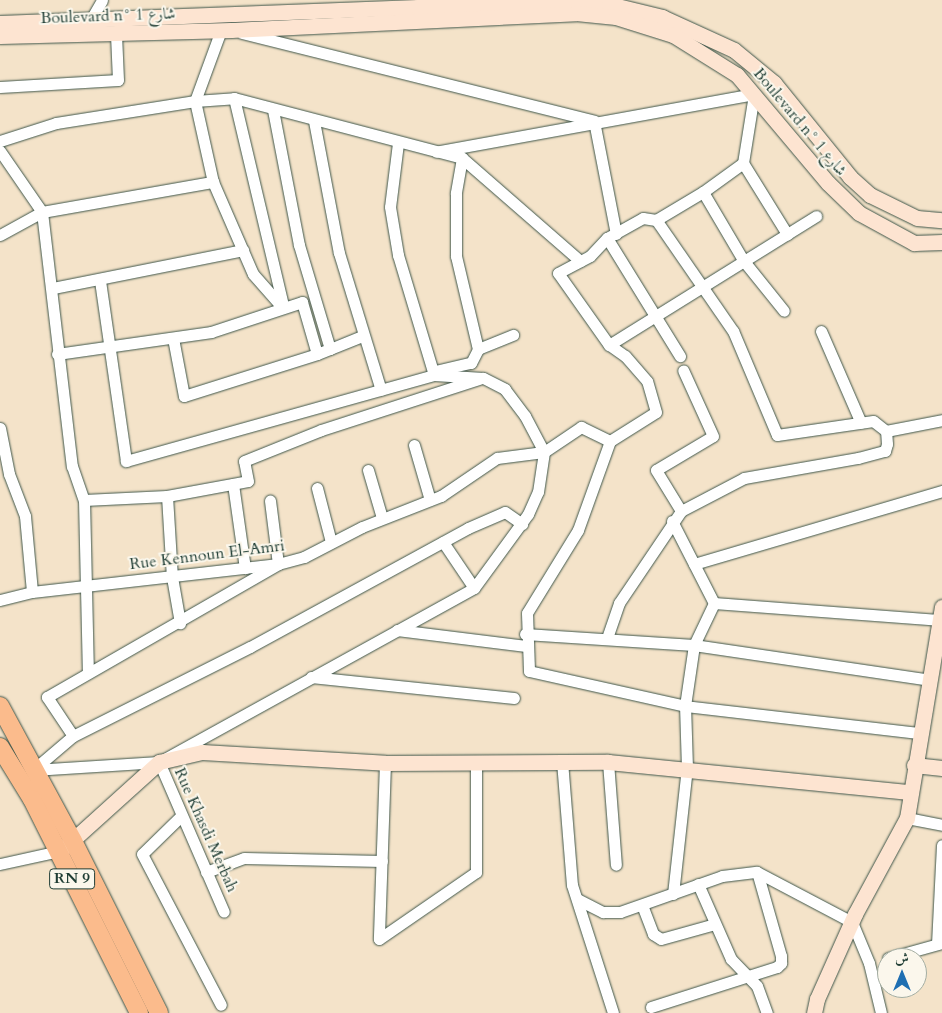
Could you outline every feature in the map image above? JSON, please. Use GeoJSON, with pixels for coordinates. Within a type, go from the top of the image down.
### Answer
{"type":"FeatureCollection","features":[{"type":"Feature","properties":{"kind":"main road","name":"Boulevard n° شارع 1"},"geometry":{"type":"LineString","coordinates":[[0,23],[90,21],[531,2],[609,4],[662,17],[734,50],[774,83],[850,177],[870,195],[918,218],[942,220]]}},
{"type":"Feature","properties":{"kind":"main road","name":"Boulevard n° شارع 1"},"geometry":{"type":"LineString","coordinates":[[0,36],[226,30],[576,13],[616,17],[681,39],[716,60],[754,94],[828,183],[853,209],[906,240],[924,244],[942,242]]}},
{"type":"Feature","properties":{"kind":"main road"},"geometry":{"type":"LineString","coordinates":[[814,1013],[817,999],[852,922],[907,818],[919,733],[930,680],[940,614]]}},
{"type":"Feature","properties":{"kind":"main road"},"geometry":{"type":"LineString","coordinates":[[0,706],[33,770],[66,846],[159,1013]]}},
{"type":"Feature","properties":{"kind":"main road","name":"RN 9"},"geometry":{"type":"LineString","coordinates":[[0,747],[66,846],[140,1013]]}},
{"type":"Feature","properties":{"kind":"main road"},"geometry":{"type":"LineString","coordinates":[[66,846],[159,762],[202,752],[385,763],[608,762],[687,768],[910,792]]}},
{"type":"Feature","properties":{"kind":"main road"},"geometry":{"type":"LineString","coordinates":[[914,764],[942,768]]}},
{"type":"Feature","properties":{"kind":"street"},"geometry":{"type":"LineString","coordinates":[[90,21],[102,0]]}},
{"type":"Feature","properties":{"kind":"street"},"geometry":{"type":"LineString","coordinates":[[594,0],[609,4]]}},
{"type":"Feature","properties":{"kind":"street"},"geometry":{"type":"LineString","coordinates":[[283,308],[253,274],[213,182],[194,101],[226,30],[594,121]]}},
{"type":"Feature","properties":{"kind":"street"},"geometry":{"type":"LineString","coordinates":[[0,87],[118,80],[116,34]]}},
{"type":"Feature","properties":{"kind":"street"},"geometry":{"type":"LineString","coordinates":[[436,152],[594,121],[754,94],[743,163],[787,234]]}},
{"type":"Feature","properties":{"kind":"street"},"geometry":{"type":"LineString","coordinates":[[234,98],[283,308]]}},
{"type":"Feature","properties":{"kind":"street"},"geometry":{"type":"LineString","coordinates":[[0,141],[56,123],[194,101],[234,98],[272,110],[462,158],[580,261]]}},
{"type":"Feature","properties":{"kind":"street"},"geometry":{"type":"LineString","coordinates":[[272,110],[299,245],[330,349]]}},
{"type":"Feature","properties":{"kind":"street"},"geometry":{"type":"LineString","coordinates":[[314,121],[339,253],[362,336],[381,390]]}},
{"type":"Feature","properties":{"kind":"street"},"geometry":{"type":"LineString","coordinates":[[594,121],[611,236],[654,316],[680,356]]}},
{"type":"Feature","properties":{"kind":"street"},"geometry":{"type":"LineString","coordinates":[[398,143],[390,207],[396,246],[434,373]]}},
{"type":"Feature","properties":{"kind":"street"},"geometry":{"type":"LineString","coordinates":[[0,151],[42,212],[53,288],[57,354],[72,466],[84,500],[88,673]]}},
{"type":"Feature","properties":{"kind":"street"},"geometry":{"type":"LineString","coordinates":[[100,280],[126,461],[471,363],[478,349],[456,256],[456,193],[462,158]]}},
{"type":"Feature","properties":{"kind":"street"},"geometry":{"type":"LineString","coordinates":[[743,163],[702,192],[656,220],[643,218],[611,236],[590,256],[558,272],[609,345],[625,356],[647,381],[656,412],[610,441],[578,530],[527,613],[525,634],[528,671],[684,706],[919,733]]}},
{"type":"Feature","properties":{"kind":"street"},"geometry":{"type":"LineString","coordinates":[[0,235],[42,212],[213,182]]}},
{"type":"Feature","properties":{"kind":"street"},"geometry":{"type":"LineString","coordinates":[[702,192],[744,260],[784,311]]}},
{"type":"Feature","properties":{"kind":"street"},"geometry":{"type":"LineString","coordinates":[[609,345],[816,216]]}},
{"type":"Feature","properties":{"kind":"street"},"geometry":{"type":"LineString","coordinates":[[656,220],[700,287],[733,331],[777,435],[873,421],[886,431],[942,420]]}},
{"type":"Feature","properties":{"kind":"street"},"geometry":{"type":"LineString","coordinates":[[53,288],[243,250]]}},
{"type":"Feature","properties":{"kind":"street"},"geometry":{"type":"LineString","coordinates":[[57,354],[211,332],[302,302],[317,354]]}},
{"type":"Feature","properties":{"kind":"street"},"geometry":{"type":"LineString","coordinates":[[822,331],[861,423]]}},
{"type":"Feature","properties":{"kind":"street"},"geometry":{"type":"LineString","coordinates":[[478,349],[514,335]]}},
{"type":"Feature","properties":{"kind":"street"},"geometry":{"type":"LineString","coordinates":[[173,338],[184,396],[317,354],[362,336]]}},
{"type":"Feature","properties":{"kind":"street"},"geometry":{"type":"LineString","coordinates":[[681,512],[656,470],[712,436],[683,370]]}},
{"type":"Feature","properties":{"kind":"street"},"geometry":{"type":"LineString","coordinates":[[33,770],[159,762],[474,588],[522,524],[538,492],[544,452],[525,416],[505,389],[483,378],[434,373]]}},
{"type":"Feature","properties":{"kind":"street"},"geometry":{"type":"LineString","coordinates":[[84,500],[167,496],[248,481],[244,461],[321,430],[483,378]]}},
{"type":"Feature","properties":{"kind":"street"},"geometry":{"type":"LineString","coordinates":[[544,452],[581,427],[610,441]]}},
{"type":"Feature","properties":{"kind":"street"},"geometry":{"type":"LineString","coordinates":[[0,428],[9,474],[25,516],[32,592]]}},
{"type":"Feature","properties":{"kind":"street"},"geometry":{"type":"LineString","coordinates":[[607,638],[620,603],[672,521],[681,512],[744,478],[885,451],[886,431]]}},
{"type":"Feature","properties":{"kind":"street"},"geometry":{"type":"LineString","coordinates":[[414,445],[430,500]]}},
{"type":"Feature","properties":{"kind":"street","name":"Rue Kennoun El-Amri"},"geometry":{"type":"LineString","coordinates":[[0,600],[32,592],[278,564],[304,557],[382,518],[430,500],[498,458],[544,452]]}},
{"type":"Feature","properties":{"kind":"street"},"geometry":{"type":"LineString","coordinates":[[368,470],[382,518]]}},
{"type":"Feature","properties":{"kind":"street"},"geometry":{"type":"LineString","coordinates":[[233,484],[245,568]]}},
{"type":"Feature","properties":{"kind":"street"},"geometry":{"type":"LineString","coordinates":[[317,488],[331,542]]}},
{"type":"Feature","properties":{"kind":"street"},"geometry":{"type":"LineString","coordinates":[[694,564],[942,491]]}},
{"type":"Feature","properties":{"kind":"street"},"geometry":{"type":"LineString","coordinates":[[167,496],[172,577],[180,623]]}},
{"type":"Feature","properties":{"kind":"street"},"geometry":{"type":"LineString","coordinates":[[73,736],[47,697],[180,623],[278,564],[270,501]]}},
{"type":"Feature","properties":{"kind":"street"},"geometry":{"type":"LineString","coordinates":[[33,770],[73,736],[224,661],[444,542],[505,512],[522,524]]}},
{"type":"Feature","properties":{"kind":"street"},"geometry":{"type":"LineString","coordinates":[[672,521],[714,603]]}},
{"type":"Feature","properties":{"kind":"street"},"geometry":{"type":"LineString","coordinates":[[444,542],[474,588]]}},
{"type":"Feature","properties":{"kind":"street"},"geometry":{"type":"LineString","coordinates":[[714,603],[940,614]]}},
{"type":"Feature","properties":{"kind":"street"},"geometry":{"type":"LineString","coordinates":[[673,894],[687,768],[684,706],[694,645],[714,603]]}},
{"type":"Feature","properties":{"kind":"street"},"geometry":{"type":"LineString","coordinates":[[397,630],[526,646]]}},
{"type":"Feature","properties":{"kind":"street"},"geometry":{"type":"LineString","coordinates":[[525,634],[694,645],[930,680]]}},
{"type":"Feature","properties":{"kind":"street"},"geometry":{"type":"LineString","coordinates":[[311,677],[514,698]]}},
{"type":"Feature","properties":{"kind":"street"},"geometry":{"type":"LineString","coordinates":[[562,761],[572,885],[613,1013]]}},
{"type":"Feature","properties":{"kind":"street","name":"Rue Khasdi Merbah"},"geometry":{"type":"LineString","coordinates":[[159,762],[224,912]]}},
{"type":"Feature","properties":{"kind":"street"},"geometry":{"type":"LineString","coordinates":[[608,762],[616,865]]}},
{"type":"Feature","properties":{"kind":"street"},"geometry":{"type":"LineString","coordinates":[[385,763],[379,939],[476,872],[476,764]]}},
{"type":"Feature","properties":{"kind":"street"},"geometry":{"type":"LineString","coordinates":[[181,816],[142,854],[220,1004]]}},
{"type":"Feature","properties":{"kind":"street"},"geometry":{"type":"LineString","coordinates":[[907,818],[942,824]]}},
{"type":"Feature","properties":{"kind":"street"},"geometry":{"type":"LineString","coordinates":[[922,948],[940,943],[942,845]]}},
{"type":"Feature","properties":{"kind":"street"},"geometry":{"type":"LineString","coordinates":[[0,864],[66,846]]}},
{"type":"Feature","properties":{"kind":"street"},"geometry":{"type":"LineString","coordinates":[[206,872],[244,858],[382,861]]}},
{"type":"Feature","properties":{"kind":"street"},"geometry":{"type":"LineString","coordinates":[[577,899],[603,912],[620,912],[722,876],[756,872],[852,922],[869,963],[881,1013]]}},
{"type":"Feature","properties":{"kind":"street"},"geometry":{"type":"LineString","coordinates":[[650,1007],[777,967],[781,956],[756,872]]}},
{"type":"Feature","properties":{"kind":"street"},"geometry":{"type":"LineString","coordinates":[[698,884],[730,959],[737,969],[749,976],[767,1013]]}},
{"type":"Feature","properties":{"kind":"street"},"geometry":{"type":"LineString","coordinates":[[642,904],[653,934],[661,939],[715,924]]}},
{"type":"Feature","properties":{"kind":"street"},"geometry":{"type":"LineString","coordinates":[[869,963],[877,961]]}}]}
